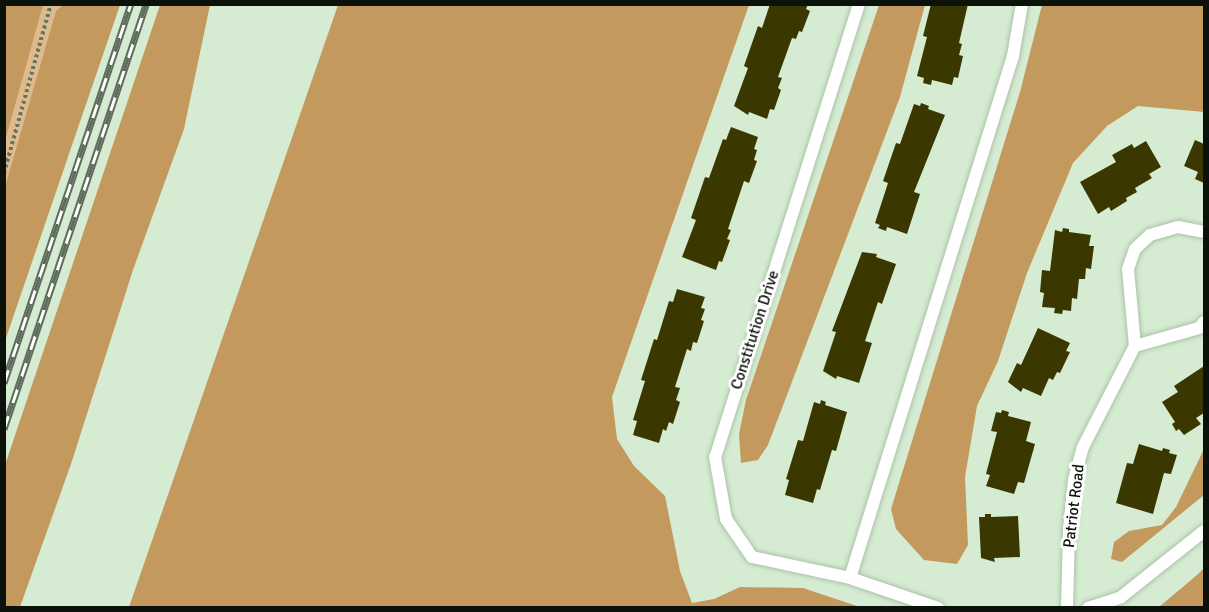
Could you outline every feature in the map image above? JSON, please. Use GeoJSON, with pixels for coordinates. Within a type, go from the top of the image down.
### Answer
{"type":"FeatureCollection","features":[{"type":"Feature","properties":{"kind":"lane","name":"Constitution Drive"},"geometry":{"type":"LineString","coordinates":[[859,4],[715,457],[726,519],[752,557],[850,578],[938,608]]}},
{"type":"Feature","properties":{"kind":"lane"},"geometry":{"type":"LineString","coordinates":[[850,578],[1013,56],[1022,4]]}},
{"type":"Feature","properties":{"kind":"lane"},"geometry":{"type":"LineString","coordinates":[[1204,232],[1178,227],[1150,235],[1135,249],[1128,269],[1136,346],[1199,327],[1204,322]]}},
{"type":"Feature","properties":{"kind":"lane","name":"Patriot Road"},"geometry":{"type":"LineString","coordinates":[[1066,608],[1074,480],[1083,447],[1136,346]]}},
{"type":"Feature","properties":{"kind":"lane"},"geometry":{"type":"LineString","coordinates":[[1088,608],[1121,597],[1204,531]]}},
{"type":"Feature","properties":{"kind":"path"},"geometry":{"type":"LineString","coordinates":[[4,173],[51,4]]}},
{"type":"Feature","properties":{"kind":"shaded area"},"geometry":{"type":"Polygon","coordinates":[[[4,5],[43,5],[5,141],[4,5]]]}},
{"type":"Feature","properties":{"kind":"shaded area"},"geometry":{"type":"Polygon","coordinates":[[[5,5],[92,5],[5,278],[5,5]]]}},
{"type":"Feature","properties":{"kind":"shaded area"},"geometry":{"type":"Polygon","coordinates":[[[63,5],[120,5],[5,341],[5,187],[56,11],[63,5]]]}},
{"type":"Feature","properties":{"kind":"shaded area"},"geometry":{"type":"Polygon","coordinates":[[[160,5],[210,5],[184,129],[133,270],[71,464],[20,607],[5,607],[5,465],[160,5]]]}},
{"type":"Feature","properties":{"kind":"shaded area"},"geometry":{"type":"Polygon","coordinates":[[[338,5],[749,5],[612,397],[617,439],[634,466],[665,496],[680,571],[692,603],[714,599],[740,587],[803,588],[860,607],[129,607],[338,5]]]}},
{"type":"Feature","properties":{"kind":"shaded area"},"geometry":{"type":"Polygon","coordinates":[[[879,5],[925,5],[900,97],[768,445],[758,460],[741,463],[739,434],[746,400],[879,5]]]}},
{"type":"Feature","properties":{"kind":"shaded area"},"geometry":{"type":"Polygon","coordinates":[[[1042,5],[1204,5],[1204,112],[1138,106],[1107,126],[1073,163],[1027,273],[998,361],[977,406],[965,477],[968,545],[957,564],[924,560],[896,529],[891,509],[1020,92],[1042,5]]]}},
{"type":"Feature","properties":{"kind":"shaded area"},"geometry":{"type":"Polygon","coordinates":[[[1204,449],[1204,495],[1122,562],[1111,559],[1114,542],[1129,531],[1162,525],[1176,507],[1204,449]]]}},
{"type":"Feature","properties":{"kind":"shaded area"},"geometry":{"type":"Polygon","coordinates":[[[1204,568],[1204,607],[1159,607],[1197,575],[1204,568]]]}},
{"type":"Feature","properties":{"kind":"building"},"geometry":{"type":"Polygon","coordinates":[[[770,4],[808,4],[806,9],[810,11],[802,32],[799,31],[796,39],[792,38],[778,77],[782,78],[778,88],[781,90],[774,110],[770,109],[767,119],[749,112],[748,115],[734,106],[748,68],[744,66],[758,26],[762,28],[770,4]]]}},
{"type":"Feature","properties":{"kind":"building"},"geometry":{"type":"Polygon","coordinates":[[[931,4],[968,4],[959,43],[962,44],[959,55],[963,56],[958,78],[954,77],[952,85],[932,80],[931,85],[923,83],[924,78],[917,76],[927,37],[923,36],[931,4]]]}},
{"type":"Feature","properties":{"kind":"building"},"geometry":{"type":"Polygon","coordinates":[[[921,103],[929,106],[928,109],[945,115],[914,192],[920,194],[907,234],[887,227],[886,231],[878,228],[880,225],[875,223],[888,183],[883,181],[896,143],[900,144],[914,104],[920,106],[921,103]]]}},
{"type":"Feature","properties":{"kind":"building"},"geometry":{"type":"Polygon","coordinates":[[[731,127],[758,137],[754,149],[757,150],[754,160],[757,161],[749,183],[744,181],[728,229],[731,230],[727,239],[730,240],[722,262],[719,261],[716,270],[682,257],[696,220],[691,218],[705,177],[709,178],[723,139],[726,140],[731,127]]]}},
{"type":"Feature","properties":{"kind":"building"},"geometry":{"type":"Polygon","coordinates":[[[1195,140],[1204,144],[1204,183],[1195,179],[1198,172],[1184,166],[1195,140]]]}},
{"type":"Feature","properties":{"kind":"building"},"geometry":{"type":"Polygon","coordinates":[[[1146,141],[1161,167],[1149,174],[1152,178],[1135,188],[1137,192],[1126,198],[1127,201],[1111,211],[1109,207],[1098,214],[1080,182],[1116,162],[1112,155],[1132,144],[1134,148],[1146,141]]]}},
{"type":"Feature","properties":{"kind":"building"},"geometry":{"type":"Polygon","coordinates":[[[1063,228],[1069,229],[1069,232],[1091,235],[1089,246],[1094,246],[1091,269],[1086,268],[1085,279],[1079,279],[1077,299],[1072,298],[1071,311],[1063,310],[1062,314],[1054,313],[1055,308],[1042,307],[1044,293],[1040,292],[1042,270],[1050,271],[1055,230],[1062,232],[1063,228]]]}},
{"type":"Feature","properties":{"kind":"building"},"geometry":{"type":"Polygon","coordinates":[[[862,252],[877,254],[876,257],[896,264],[882,304],[878,302],[865,341],[872,343],[859,383],[837,376],[836,379],[823,371],[836,332],[832,331],[862,252]]]}},
{"type":"Feature","properties":{"kind":"building"},"geometry":{"type":"Polygon","coordinates":[[[677,289],[705,297],[701,308],[705,309],[701,320],[704,321],[697,343],[693,342],[691,351],[687,349],[675,387],[680,388],[676,400],[680,402],[673,424],[669,422],[666,431],[663,429],[659,443],[633,435],[637,421],[633,420],[645,381],[641,380],[654,339],[657,340],[669,301],[673,302],[677,289]]]}},
{"type":"Feature","properties":{"kind":"building"},"geometry":{"type":"Polygon","coordinates":[[[1038,328],[1070,343],[1066,351],[1070,352],[1060,373],[1057,372],[1053,380],[1049,378],[1041,396],[1023,388],[1021,392],[1008,382],[1017,363],[1021,365],[1038,328]]]}},
{"type":"Feature","properties":{"kind":"building"},"geometry":{"type":"Polygon","coordinates":[[[1204,366],[1204,413],[1196,418],[1201,424],[1184,435],[1179,429],[1176,431],[1172,424],[1175,422],[1162,402],[1178,392],[1174,386],[1204,366]]]}},
{"type":"Feature","properties":{"kind":"building"},"geometry":{"type":"Polygon","coordinates":[[[821,400],[826,402],[825,405],[847,412],[836,451],[832,450],[820,490],[817,489],[813,503],[785,495],[789,480],[786,479],[798,440],[803,441],[814,402],[820,404],[821,400]]]}},
{"type":"Feature","properties":{"kind":"building"},"geometry":{"type":"Polygon","coordinates":[[[1002,410],[1009,412],[1008,416],[1031,422],[1026,441],[1035,444],[1024,483],[1018,482],[1014,494],[986,486],[990,475],[986,474],[997,432],[991,431],[996,412],[1001,413],[1002,410]]]}},
{"type":"Feature","properties":{"kind":"building"},"geometry":{"type":"Polygon","coordinates":[[[1139,444],[1162,451],[1163,448],[1170,450],[1169,453],[1177,455],[1171,474],[1164,473],[1153,514],[1116,503],[1127,463],[1133,464],[1139,444]]]}},
{"type":"Feature","properties":{"kind":"building"},"geometry":{"type":"Polygon","coordinates":[[[985,514],[991,514],[991,517],[1018,516],[1020,557],[994,558],[995,562],[981,558],[979,517],[985,517],[985,514]]]}},
{"type":"Feature","properties":{"kind":"railway"},"geometry":{"type":"LineString","coordinates":[[4,383],[131,4]]}},
{"type":"Feature","properties":{"kind":"railway"},"geometry":{"type":"LineString","coordinates":[[4,429],[146,4]]}}]}
